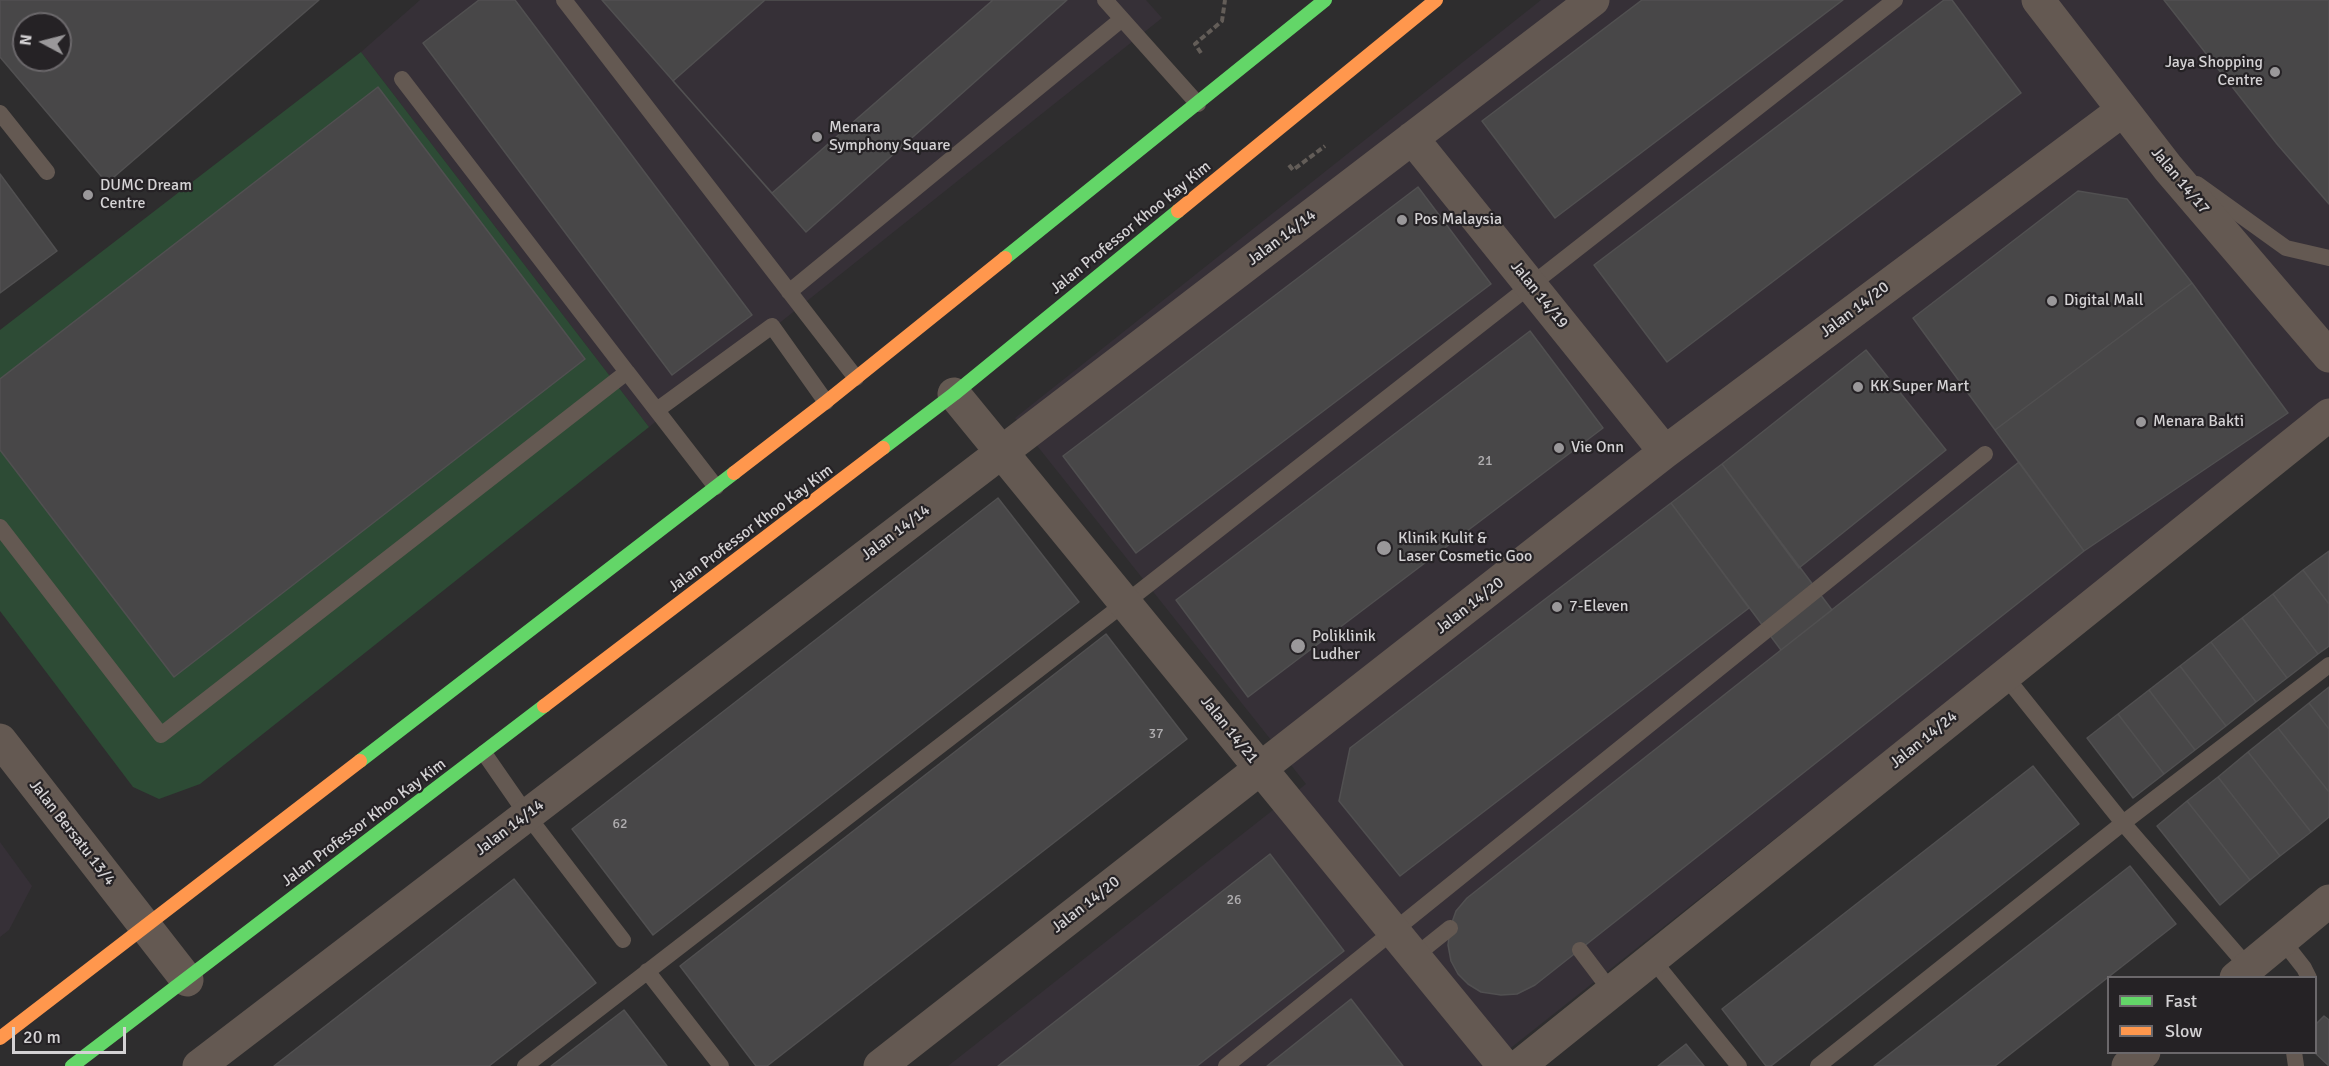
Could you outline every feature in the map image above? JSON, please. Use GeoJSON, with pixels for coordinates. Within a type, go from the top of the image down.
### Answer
{"type":"FeatureCollection","features":[{"type":"Feature","properties":{"kind":"main road"},"geometry":{"type":"LineString","coordinates":[[0,1038],[826,402],[1325,0]]}},
{"type":"Feature","properties":{"kind":"main road","name":"Jalan Professor Khoo Kay Kim"},"geometry":{"type":"LineString","coordinates":[[72,1066],[954,394],[1436,0]]}},
{"type":"Feature","properties":{"kind":"street","name":"Jalan 14/14"},"geometry":{"type":"LineString","coordinates":[[199,1066],[1593,0]]}},
{"type":"Feature","properties":{"kind":"street","name":"Jalan 14/17"},"geometry":{"type":"LineString","coordinates":[[2038,0],[2168,168],[2329,356]]}},
{"type":"Feature","properties":{"kind":"street","name":"Jalan 14/20"},"geometry":{"type":"LineString","coordinates":[[895,1061],[1261,769],[1665,452],[2123,110]]}},
{"type":"Feature","properties":{"kind":"street","name":"Jalan 14/19"},"geometry":{"type":"LineString","coordinates":[[1413,138],[1665,452]]}},
{"type":"Feature","properties":{"kind":"street","name":"Jalan 14/21"},"geometry":{"type":"LineString","coordinates":[[954,394],[1504,1066]]}},
{"type":"Feature","properties":{"kind":"street","name":"Jalan 14/24"},"geometry":{"type":"LineString","coordinates":[[1519,1066],[2329,415]]}},
{"type":"Feature","properties":{"kind":"street","name":"Jalan Bersatu 13/4"},"geometry":{"type":"LineString","coordinates":[[0,740],[187,980]]}},
{"type":"Feature","properties":{"kind":"street"},"geometry":{"type":"LineString","coordinates":[[2242,972],[2329,901]]}},
{"type":"Feature","properties":{"kind":"street"},"geometry":{"type":"LineString","coordinates":[[2127,1066],[2143,1054]]}},
{"type":"Feature","properties":{"kind":"lane"},"geometry":{"type":"LineString","coordinates":[[564,0],[856,378]]}},
{"type":"Feature","properties":{"kind":"lane"},"geometry":{"type":"LineString","coordinates":[[1105,0],[1198,104]]}},
{"type":"Feature","properties":{"kind":"lane"},"geometry":{"type":"LineString","coordinates":[[525,1066],[1125,603],[1895,0]]}},
{"type":"Feature","properties":{"kind":"lane"},"geometry":{"type":"LineString","coordinates":[[789,291],[1122,19]]}},
{"type":"Feature","properties":{"kind":"lane"},"geometry":{"type":"LineString","coordinates":[[402,79],[716,487]]}},
{"type":"Feature","properties":{"kind":"lane"},"geometry":{"type":"LineString","coordinates":[[0,113],[47,172]]}},
{"type":"Feature","properties":{"kind":"lane"},"geometry":{"type":"LineString","coordinates":[[2168,168],[2187,177],[2286,248],[2329,258]]}},
{"type":"Feature","properties":{"kind":"lane"},"geometry":{"type":"LineString","coordinates":[[657,410],[772,326],[826,402]]}},
{"type":"Feature","properties":{"kind":"lane"},"geometry":{"type":"LineString","coordinates":[[0,527],[161,735],[627,372]]}},
{"type":"Feature","properties":{"kind":"lane"},"geometry":{"type":"LineString","coordinates":[[1226,1066],[1985,454]]}},
{"type":"Feature","properties":{"kind":"lane"},"geometry":{"type":"LineString","coordinates":[[1818,1066],[2123,823],[2329,665]]}},
{"type":"Feature","properties":{"kind":"lane"},"geometry":{"type":"LineString","coordinates":[[2005,676],[2242,972]]}},
{"type":"Feature","properties":{"kind":"lane"},"geometry":{"type":"LineString","coordinates":[[484,753],[527,815],[623,940]]}},
{"type":"Feature","properties":{"kind":"lane"},"geometry":{"type":"LineString","coordinates":[[1415,957],[1450,928]]}},
{"type":"Feature","properties":{"kind":"lane"},"geometry":{"type":"LineString","coordinates":[[2282,940],[2304,968],[2307,976]]}},
{"type":"Feature","properties":{"kind":"lane"},"geometry":{"type":"LineString","coordinates":[[1580,950],[1611,992]]}},
{"type":"Feature","properties":{"kind":"lane"},"geometry":{"type":"LineString","coordinates":[[1652,959],[1739,1066]]}},
{"type":"Feature","properties":{"kind":"lane"},"geometry":{"type":"LineString","coordinates":[[647,971],[721,1066]]}},
{"type":"Feature","properties":{"kind":"path"},"geometry":{"type":"LineString","coordinates":[[1195,44],[1222,21],[1225,0]]}},
{"type":"Feature","properties":{"kind":"path"},"geometry":{"type":"LineString","coordinates":[[1293,170],[1325,146]]}},
{"type":"Feature","properties":{"kind":"shaded area"},"geometry":{"type":"Polygon","coordinates":[[[420,0],[1146,0],[1162,18],[649,427],[361,52],[420,0]]]}},
{"type":"Feature","properties":{"kind":"shaded area"},"geometry":{"type":"Polygon","coordinates":[[[1541,0],[2329,0],[2329,400],[1488,1066],[948,1066],[1306,784],[1015,418],[1541,0]]]}},
{"type":"Feature","properties":{"kind":"shaded area"},"geometry":{"type":"Polygon","coordinates":[[[0,842],[32,886],[9,930],[0,937],[0,842]]]}},
{"type":"Feature","properties":{"kind":"green space"},"geometry":{"type":"Polygon","coordinates":[[[361,52],[649,427],[200,784],[159,799],[133,787],[0,611],[0,330],[361,52]]]}},
{"type":"Feature","properties":{"kind":"building"},"geometry":{"type":"Polygon","coordinates":[[[0,0],[319,0],[107,183],[13,72],[72,72],[72,12],[12,12],[12,71],[0,57],[0,0]]]}},
{"type":"Feature","properties":{"kind":"building"},"geometry":{"type":"Polygon","coordinates":[[[479,0],[515,0],[752,315],[672,375],[423,43],[479,0]]]}},
{"type":"Feature","properties":{"kind":"building","name":"Menara Symphony Square"},"geometry":{"type":"Polygon","coordinates":[[[602,0],[1067,0],[806,232],[602,0]]]}},
{"type":"Feature","properties":{"kind":"building"},"geometry":{"type":"Polygon","coordinates":[[[765,0],[993,0],[772,193],[673,81],[765,0]]]}},
{"type":"Feature","properties":{"kind":"building"},"geometry":{"type":"Polygon","coordinates":[[[1642,0],[1843,0],[1555,218],[1482,121],[1642,0]]]}},
{"type":"Feature","properties":{"kind":"building"},"geometry":{"type":"Polygon","coordinates":[[[1944,0],[1952,0],[2021,93],[1667,362],[1594,265],[1944,0]]]}},
{"type":"Feature","properties":{"kind":"building","name":"Jaya Shopping Centre"},"geometry":{"type":"Polygon","coordinates":[[[2164,0],[2329,0],[2329,204],[2277,144],[2164,0]]]}},
{"type":"Feature","properties":{"kind":"building"},"geometry":{"type":"Polygon","coordinates":[[[378,87],[585,359],[174,677],[0,450],[0,379],[378,87]]]}},
{"type":"Feature","properties":{"kind":"building"},"geometry":{"type":"Polygon","coordinates":[[[0,174],[57,251],[0,293],[0,174]]]}},
{"type":"Feature","properties":{"kind":"building"},"geometry":{"type":"Polygon","coordinates":[[[1418,187],[1491,284],[1136,553],[1063,456],[1418,187]]]}},
{"type":"Feature","properties":{"kind":"building","name":"Digital Mall"},"geometry":{"type":"Polygon","coordinates":[[[2078,191],[2127,199],[2192,283],[1995,430],[1913,318],[2078,191]]]}},
{"type":"Feature","properties":{"kind":"building","name":"Menara Bakti"},"geometry":{"type":"Polygon","coordinates":[[[2192,283],[2288,413],[2084,551],[1995,430],[2192,283]]]}},
{"type":"Feature","properties":{"kind":"building"},"geometry":{"type":"Polygon","coordinates":[[[1530,331],[1603,428],[1248,697],[1176,600],[1530,331]]]}},
{"type":"Feature","properties":{"kind":"building"},"geometry":{"type":"Polygon","coordinates":[[[1866,350],[1946,450],[1799,568],[1722,464],[1866,350]]]}},
{"type":"Feature","properties":{"kind":"building"},"geometry":{"type":"Polygon","coordinates":[[[2019,462],[2084,551],[1535,985],[1517,994],[1501,995],[1481,992],[1458,974],[1451,961],[1448,945],[1450,928],[1456,911],[1467,898],[2019,462]]]}},
{"type":"Feature","properties":{"kind":"building"},"geometry":{"type":"Polygon","coordinates":[[[1722,464],[1832,610],[1781,650],[1671,503],[1722,464]]]}},
{"type":"Feature","properties":{"kind":"building"},"geometry":{"type":"Polygon","coordinates":[[[998,498],[1079,602],[653,935],[572,829],[998,498]]]}},
{"type":"Feature","properties":{"kind":"building"},"geometry":{"type":"Polygon","coordinates":[[[1671,503],[1749,608],[1400,876],[1339,801],[1350,748],[1671,503]]]}},
{"type":"Feature","properties":{"kind":"building"},"geometry":{"type":"Polygon","coordinates":[[[2329,551],[2329,604],[2303,570],[2329,551]]]}},
{"type":"Feature","properties":{"kind":"building"},"geometry":{"type":"Polygon","coordinates":[[[2303,570],[2329,604],[2329,646],[2318,654],[2273,594],[2303,570]]]}},
{"type":"Feature","properties":{"kind":"building"},"geometry":{"type":"Polygon","coordinates":[[[2273,594],[2318,654],[2287,678],[2242,618],[2273,594]]]}},
{"type":"Feature","properties":{"kind":"building"},"geometry":{"type":"Polygon","coordinates":[[[2242,618],[2287,678],[2256,702],[2211,642],[2242,618]]]}},
{"type":"Feature","properties":{"kind":"building"},"geometry":{"type":"Polygon","coordinates":[[[1106,634],[1187,739],[767,1066],[756,1066],[680,966],[1106,634]]]}},
{"type":"Feature","properties":{"kind":"building"},"geometry":{"type":"Polygon","coordinates":[[[2211,642],[2256,702],[2226,726],[2180,666],[2211,642]]]}},
{"type":"Feature","properties":{"kind":"building"},"geometry":{"type":"Polygon","coordinates":[[[2180,666],[2226,726],[2195,750],[2149,690],[2180,666]]]}},
{"type":"Feature","properties":{"kind":"building"},"geometry":{"type":"Polygon","coordinates":[[[2329,687],[2329,729],[2309,703],[2329,687]]]}},
{"type":"Feature","properties":{"kind":"building"},"geometry":{"type":"Polygon","coordinates":[[[2149,690],[2195,750],[2164,774],[2118,714],[2149,690]]]}},
{"type":"Feature","properties":{"kind":"building"},"geometry":{"type":"Polygon","coordinates":[[[2309,703],[2329,729],[2329,792],[2278,728],[2309,703]]]}},
{"type":"Feature","properties":{"kind":"building"},"geometry":{"type":"Polygon","coordinates":[[[2118,714],[2164,774],[2133,798],[2087,738],[2118,714]]]}},
{"type":"Feature","properties":{"kind":"building"},"geometry":{"type":"Polygon","coordinates":[[[2278,728],[2329,792],[2329,817],[2311,832],[2248,752],[2278,728]]]}},
{"type":"Feature","properties":{"kind":"building"},"geometry":{"type":"Polygon","coordinates":[[[2248,752],[2311,832],[2280,856],[2218,777],[2248,752]]]}},
{"type":"Feature","properties":{"kind":"building"},"geometry":{"type":"Polygon","coordinates":[[[2033,766],[2079,824],[1771,1066],[1766,1066],[1722,1009],[2033,766]]]}},
{"type":"Feature","properties":{"kind":"building"},"geometry":{"type":"Polygon","coordinates":[[[2218,777],[2280,856],[2250,880],[2187,801],[2218,777]]]}},
{"type":"Feature","properties":{"kind":"building"},"geometry":{"type":"Polygon","coordinates":[[[2187,801],[2250,880],[2220,905],[2157,826],[2187,801]]]}},
{"type":"Feature","properties":{"kind":"building"},"geometry":{"type":"Polygon","coordinates":[[[1270,854],[1344,951],[1197,1066],[998,1066],[1270,854]]]}},
{"type":"Feature","properties":{"kind":"building"},"geometry":{"type":"Polygon","coordinates":[[[2130,866],[2176,924],[1995,1066],[1874,1066],[2130,866]]]}},
{"type":"Feature","properties":{"kind":"building"},"geometry":{"type":"Polygon","coordinates":[[[514,879],[596,983],[489,1066],[274,1066],[514,879]]]}},
{"type":"Feature","properties":{"kind":"building"},"geometry":{"type":"Polygon","coordinates":[[[1351,999],[1403,1066],[1267,1066],[1351,999]]]}},
{"type":"Feature","properties":{"kind":"building"},"geometry":{"type":"Polygon","coordinates":[[[624,1010],[667,1066],[551,1066],[624,1010]]]}},
{"type":"Feature","properties":{"kind":"building"},"geometry":{"type":"Polygon","coordinates":[[[2324,1016],[2329,1020],[2329,1066],[2316,1054],[2317,1023],[2324,1016]]]}},
{"type":"Feature","properties":{"kind":"building"},"geometry":{"type":"Polygon","coordinates":[[[1686,1044],[1704,1066],[1658,1066],[1686,1044]]]}},
{"type":"Feature","properties":{"kind":"traffic: fast"},"geometry":{"type":"LineString","coordinates":[[1005,258],[1325,0]]}},
{"type":"Feature","properties":{"kind":"traffic: fast"},"geometry":{"type":"LineString","coordinates":[[883,448],[954,394],[1178,211]]}},
{"type":"Feature","properties":{"kind":"traffic: fast"},"geometry":{"type":"LineString","coordinates":[[360,761],[734,473]]}},
{"type":"Feature","properties":{"kind":"traffic: fast"},"geometry":{"type":"LineString","coordinates":[[72,1066],[544,706]]}},
{"type":"Feature","properties":{"kind":"traffic: slow"},"geometry":{"type":"LineString","coordinates":[[1178,211],[1436,0]]}},
{"type":"Feature","properties":{"kind":"traffic: slow"},"geometry":{"type":"LineString","coordinates":[[734,473],[1005,258]]}},
{"type":"Feature","properties":{"kind":"traffic: slow"},"geometry":{"type":"LineString","coordinates":[[544,706],[883,448]]}},
{"type":"Feature","properties":{"kind":"traffic: slow"},"geometry":{"type":"LineString","coordinates":[[0,1038],[360,761]]}},
{"type":"Feature","properties":{"kind":"place","name":"Jaya Shopping Centre"},"geometry":{"type":"Point","coordinates":[2275,72]}},
{"type":"Feature","properties":{"kind":"place","name":"Menara Symphony Square"},"geometry":{"type":"Point","coordinates":[817,137]}},
{"type":"Feature","properties":{"kind":"place","name":"DUMC Dream Centre"},"geometry":{"type":"Point","coordinates":[88,195]}},
{"type":"Feature","properties":{"kind":"place","name":"Pos Malaysia"},"geometry":{"type":"Point","coordinates":[1402,220]}},
{"type":"Feature","properties":{"kind":"place","name":"Digital Mall"},"geometry":{"type":"Point","coordinates":[2052,301]}},
{"type":"Feature","properties":{"kind":"place","name":"KK Super Mart"},"geometry":{"type":"Point","coordinates":[1858,387]}},
{"type":"Feature","properties":{"kind":"place","name":"Menara Bakti"},"geometry":{"type":"Point","coordinates":[2141,422]}},
{"type":"Feature","properties":{"kind":"place","name":"Vie Onn"},"geometry":{"type":"Point","coordinates":[1559,448]}},
{"type":"Feature","properties":{"kind":"place","name":"Klinik Kulit & Laser Cosmetic Goo"},"geometry":{"type":"Point","coordinates":[1384,548]}},
{"type":"Feature","properties":{"kind":"place","name":"7-Eleven"},"geometry":{"type":"Point","coordinates":[1557,607]}},
{"type":"Feature","properties":{"kind":"place","name":"Poliklinik Ludher"},"geometry":{"type":"Point","coordinates":[1298,646]}}]}
